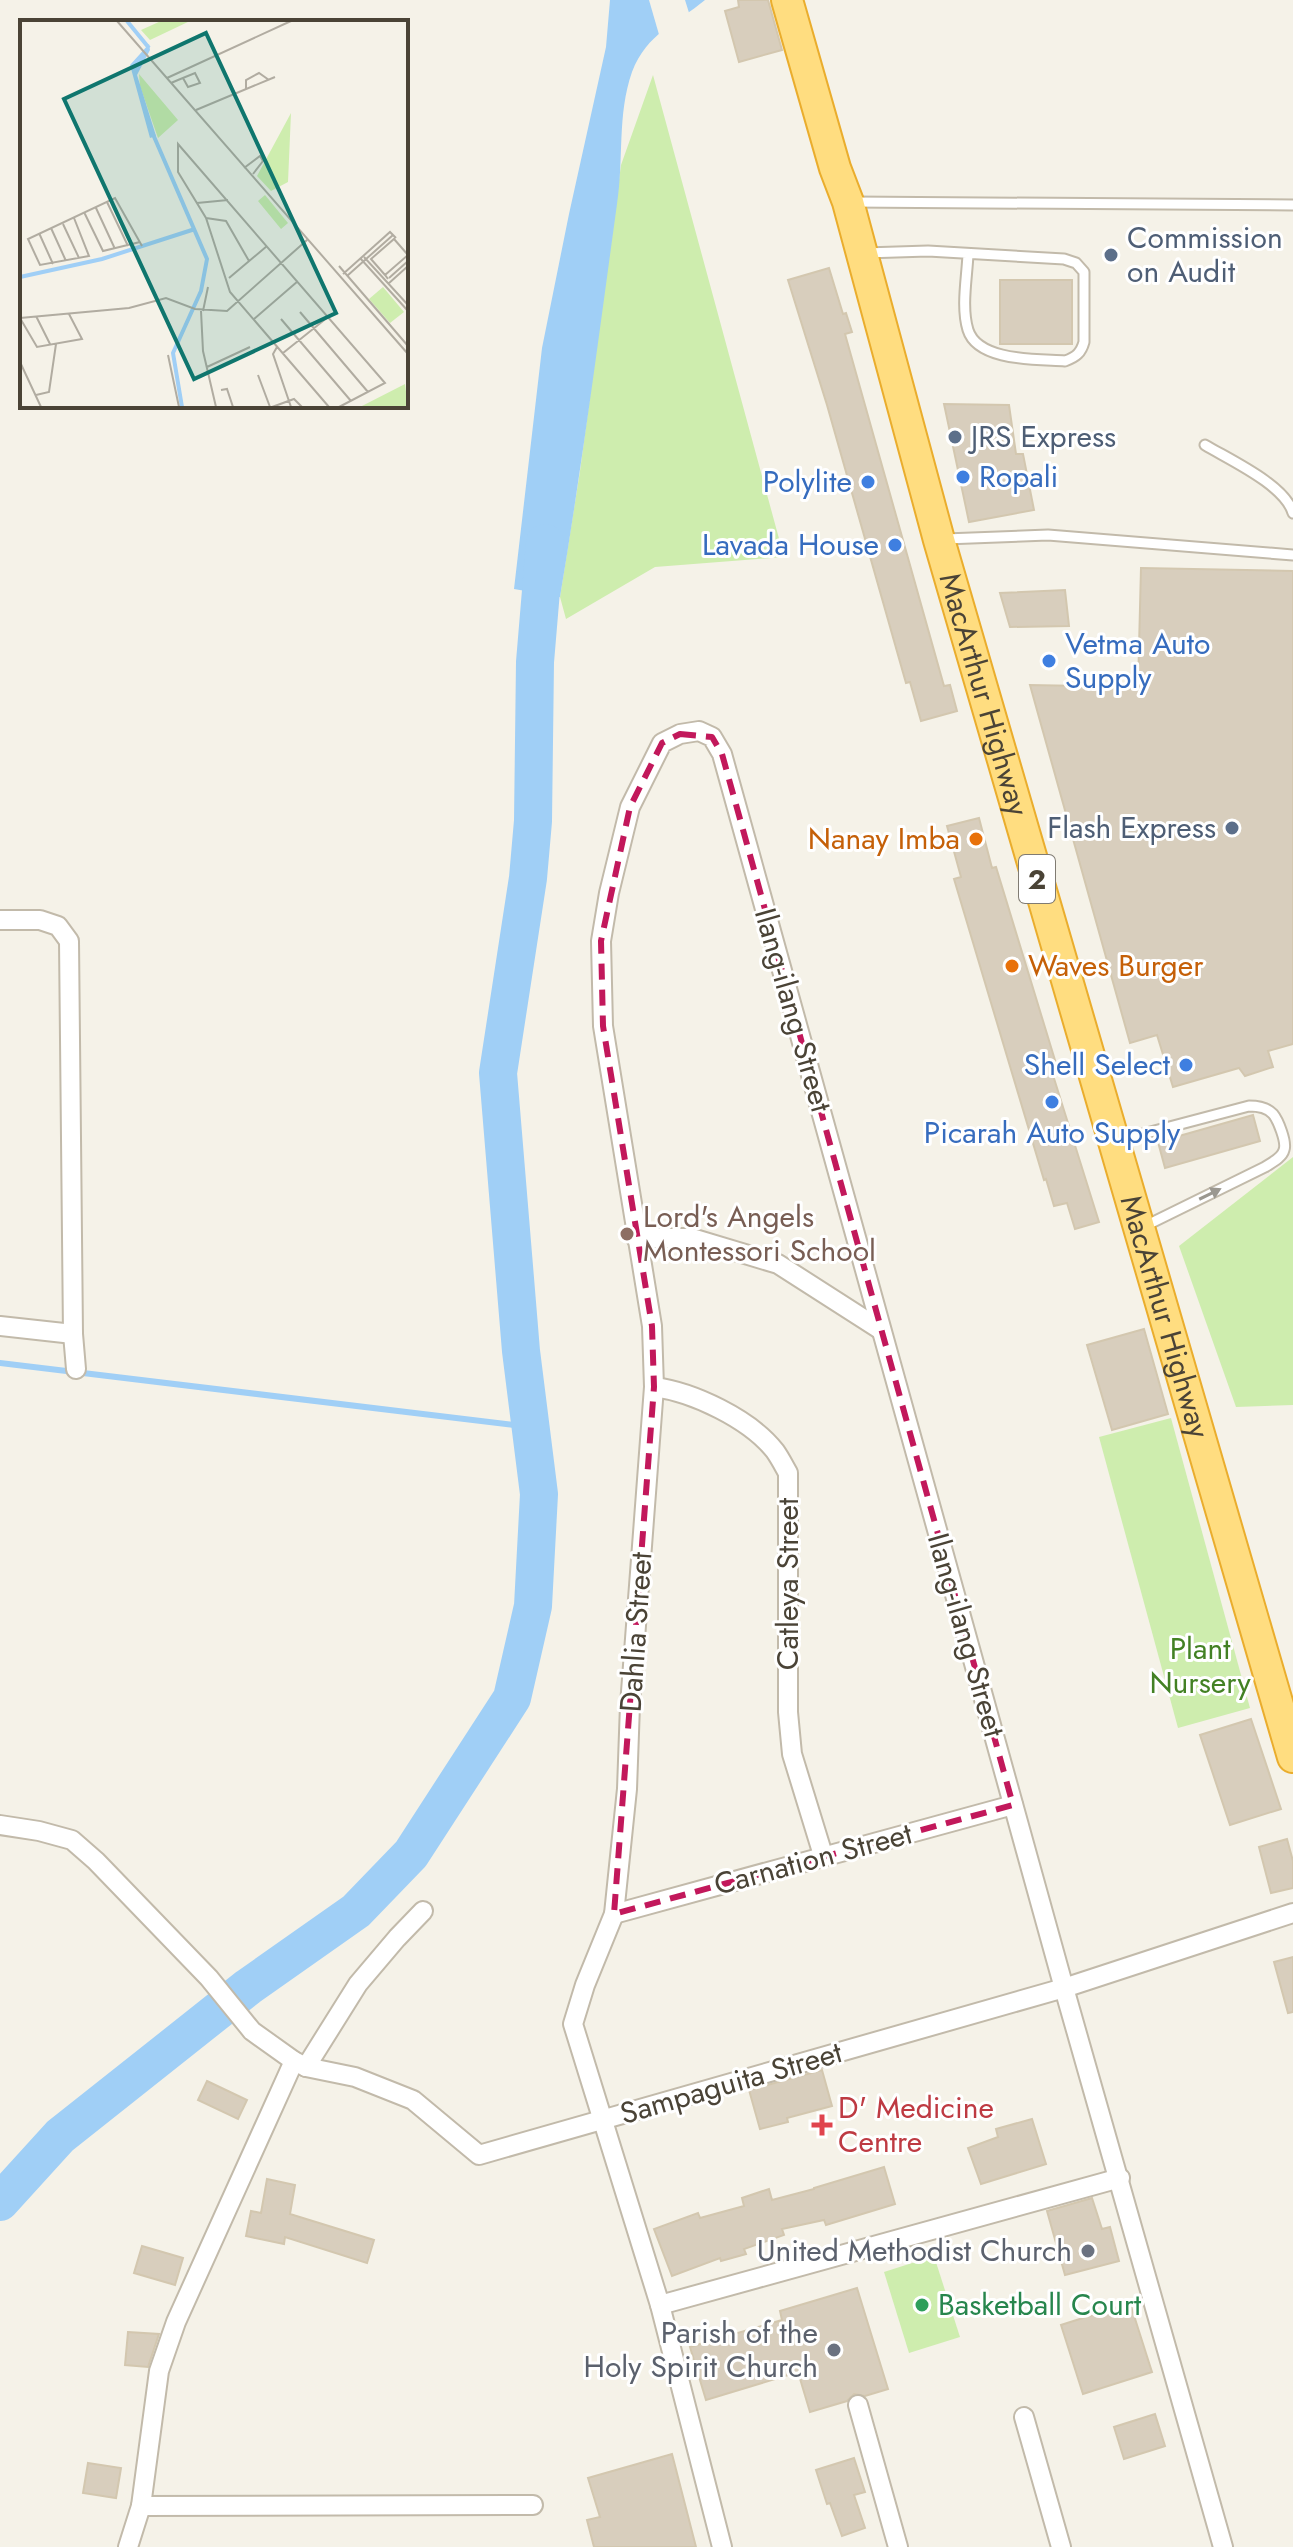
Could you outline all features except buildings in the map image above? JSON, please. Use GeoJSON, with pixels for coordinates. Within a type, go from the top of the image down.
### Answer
{"type":"FeatureCollection","features":[{"type":"Feature","properties":{"kind":"highway","name":"MacArthur Highway"},"geometry":{"type":"LineString","coordinates":[[787,0],[835,168],[848,202],[939,540],[1293,1757]]}},
{"type":"Feature","properties":{"kind":"street","name":"Dahlia Street"},"geometry":{"type":"LineString","coordinates":[[699,731],[680,734],[662,743],[630,807],[601,941],[603,1026],[652,1326],[654,1387],[630,1705],[627,1789],[614,1914],[573,2024],[660,2305],[722,2547]]}},
{"type":"Feature","properties":{"kind":"street","name":"Ilang-ilang Street"},"geometry":{"type":"LineString","coordinates":[[699,731],[712,737],[722,754],[1064,1988],[1223,2547]]}},
{"type":"Feature","properties":{"kind":"street"},"geometry":{"type":"LineString","coordinates":[[0,920],[40,920],[58,926],[69,941],[73,1334],[76,1369]]}},
{"type":"Feature","properties":{"kind":"street"},"geometry":{"type":"LineString","coordinates":[[636,1238],[692,1238],[778,1264],[881,1330]]}},
{"type":"Feature","properties":{"kind":"street"},"geometry":{"type":"LineString","coordinates":[[0,1326],[73,1334]]}},
{"type":"Feature","properties":{"kind":"street","name":"Catleya Street"},"geometry":{"type":"LineString","coordinates":[[654,1387],[672,1389],[725,1412],[757,1433],[774,1451],[788,1473],[788,1712],[792,1754],[823,1855]]}},
{"type":"Feature","properties":{"kind":"street","name":"Carnation Street"},"geometry":{"type":"LineString","coordinates":[[614,1914],[1013,1805]]}},
{"type":"Feature","properties":{"kind":"street","name":"Sampaguita Street"},"geometry":{"type":"LineString","coordinates":[[0,1825],[72,1840],[213,1983],[252,2031],[300,2064],[355,2077],[413,2100],[479,2155],[1064,1988],[1293,1913]]}},
{"type":"Feature","properties":{"kind":"street"},"geometry":{"type":"LineString","coordinates":[[128,2547],[141,2506],[159,2371],[189,2293],[300,2064],[358,1984],[423,1911]]}},
{"type":"Feature","properties":{"kind":"street"},"geometry":{"type":"LineString","coordinates":[[660,2305],[1120,2178]]}},
{"type":"Feature","properties":{"kind":"street"},"geometry":{"type":"LineString","coordinates":[[858,2405],[898,2547]]}},
{"type":"Feature","properties":{"kind":"street"},"geometry":{"type":"LineString","coordinates":[[1024,2417],[1061,2547]]}},
{"type":"Feature","properties":{"kind":"street"},"geometry":{"type":"LineString","coordinates":[[141,2506],[533,2505]]}},
{"type":"Feature","properties":{"kind":"lane"},"geometry":{"type":"LineString","coordinates":[[848,202],[1293,205]]}},
{"type":"Feature","properties":{"kind":"lane"},"geometry":{"type":"LineString","coordinates":[[862,254],[928,251],[1064,259],[1076,263],[1084,272],[1082,351],[1065,361],[1002,356],[976,343],[968,333],[965,313],[968,254]]}},
{"type":"Feature","properties":{"kind":"lane"},"geometry":{"type":"LineString","coordinates":[[1205,445],[1276,488],[1293,513]]}},
{"type":"Feature","properties":{"kind":"lane"},"geometry":{"type":"LineString","coordinates":[[939,540],[1048,535],[1292,552]]}},
{"type":"Feature","properties":{"kind":"lane"},"geometry":{"type":"LineString","coordinates":[[1115,1141],[1249,1106],[1261,1106],[1273,1113],[1285,1141],[1279,1158],[1265,1167],[1140,1229]]}},
{"type":"Feature","properties":{"kind":"highlighted area"},"geometry":{"type":"Polygon","coordinates":[[[680,734],[712,737],[722,754],[1013,1805],[614,1914],[654,1387],[652,1326],[603,1026],[601,941],[630,807],[662,743],[680,734]]]}},
{"type":"Feature","properties":{"kind":"green space"},"geometry":{"type":"Polygon","coordinates":[[[653,75],[784,557],[655,567],[566,619],[560,597],[621,165],[653,75]]]}},
{"type":"Feature","properties":{"kind":"green space"},"geometry":{"type":"Polygon","coordinates":[[[1293,1157],[1293,1405],[1236,1407],[1179,1246],[1293,1157]]]}},
{"type":"Feature","properties":{"kind":"green space","name":"Plant Nursery"},"geometry":{"type":"Polygon","coordinates":[[[1171,1418],[1250,1708],[1178,1728],[1099,1437],[1171,1418]]]}},
{"type":"Feature","properties":{"kind":"green space","name":"Basketball Court"},"geometry":{"type":"Polygon","coordinates":[[[934,2256],[960,2337],[909,2353],[884,2272],[934,2256]]]}},
{"type":"Feature","properties":{"kind":"water"},"geometry":{"type":"Polygon","coordinates":[[[610,0],[705,0],[654,38],[638,59],[627,88],[617,204],[560,597],[514,589],[542,348],[606,47],[610,0]]]}},
{"type":"Feature","properties":{"kind":"pier"},"geometry":{"type":"Polygon","coordinates":[[[649,0],[685,0],[690,16],[660,38],[649,0]]]}},
{"type":"Feature","properties":{"kind":"waterway"},"geometry":{"type":"LineString","coordinates":[[0,2202],[60,2136],[248,1987],[356,1911],[411,1854],[512,1698],[533,1606],[539,1494],[521,1351],[498,1073],[528,878],[533,821],[535,662],[545,543]]}},
{"type":"Feature","properties":{"kind":"waterway"},"geometry":{"type":"LineString","coordinates":[[0,1363],[531,1427]]}},
{"type":"Feature","properties":{"kind":"place","name":"Commission on Audit"},"geometry":{"type":"Point","coordinates":[1111,255]}},
{"type":"Feature","properties":{"kind":"place","name":"JRS Express"},"geometry":{"type":"Point","coordinates":[955,437]}},
{"type":"Feature","properties":{"kind":"place","name":"Ropali"},"geometry":{"type":"Point","coordinates":[963,477]}},
{"type":"Feature","properties":{"kind":"place","name":"Polylite"},"geometry":{"type":"Point","coordinates":[868,482]}},
{"type":"Feature","properties":{"kind":"place","name":"Lavada House"},"geometry":{"type":"Point","coordinates":[895,545]}},
{"type":"Feature","properties":{"kind":"place","name":"Vetma Auto Supply"},"geometry":{"type":"Point","coordinates":[1049,661]}},
{"type":"Feature","properties":{"kind":"place","name":"Flash Express"},"geometry":{"type":"Point","coordinates":[1232,828]}},
{"type":"Feature","properties":{"kind":"place","name":"Nanay Imba"},"geometry":{"type":"Point","coordinates":[976,839]}},
{"type":"Feature","properties":{"kind":"place","name":"Waves Burger"},"geometry":{"type":"Point","coordinates":[1012,966]}},
{"type":"Feature","properties":{"kind":"place","name":"Shell Select"},"geometry":{"type":"Point","coordinates":[1186,1065]}},
{"type":"Feature","properties":{"kind":"place","name":"Picarah Auto Supply"},"geometry":{"type":"Point","coordinates":[1052,1102]}},
{"type":"Feature","properties":{"kind":"place","name":"Lord's Angels Montessori School"},"geometry":{"type":"Point","coordinates":[627,1234]}},
{"type":"Feature","properties":{"kind":"place","name":"D' Medicine Centre"},"geometry":{"type":"Point","coordinates":[822,2125]}},
{"type":"Feature","properties":{"kind":"place","name":"United Methodist Church"},"geometry":{"type":"Point","coordinates":[1088,2251]}},
{"type":"Feature","properties":{"kind":"place","name":"Basketball Court"},"geometry":{"type":"Point","coordinates":[922,2305]}},
{"type":"Feature","properties":{"kind":"place","name":"Parish of the Holy Spirit Church"},"geometry":{"type":"Point","coordinates":[834,2350]}}]}
